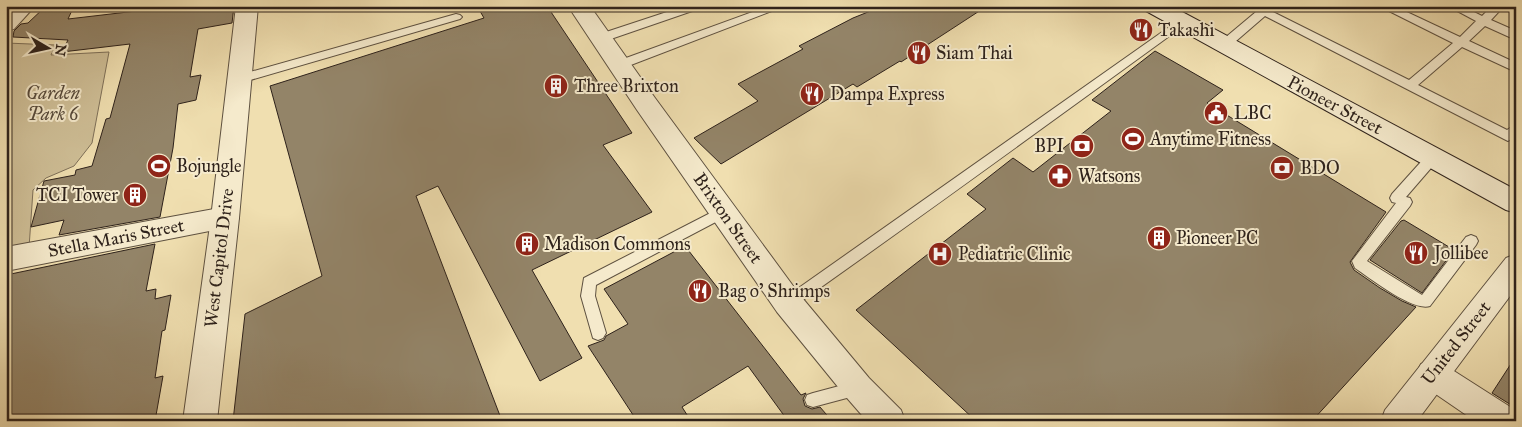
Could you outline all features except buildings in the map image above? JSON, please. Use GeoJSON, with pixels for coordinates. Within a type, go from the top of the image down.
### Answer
{"type":"FeatureCollection","features":[{"type":"Feature","properties":{"kind":"street"},"geometry":{"type":"LineString","coordinates":[[6,24],[24,6]]}},
{"type":"Feature","properties":{"kind":"street","name":"West Capitol Drive"},"geometry":{"type":"LineString","coordinates":[[200,421],[225,218],[246,6]]}},
{"type":"Feature","properties":{"kind":"street","name":"Brixton Street"},"geometry":{"type":"LineString","coordinates":[[579,6],[788,303],[858,388],[889,421]]}},
{"type":"Feature","properties":{"kind":"street","name":"Pioneer Street"},"geometry":{"type":"LineString","coordinates":[[1154,6],[1516,203]]}},
{"type":"Feature","properties":{"kind":"street","name":"Stella Maris Street"},"geometry":{"type":"LineString","coordinates":[[6,258],[225,218]]}},
{"type":"Feature","properties":{"kind":"street","name":"United Street"},"geometry":{"type":"LineString","coordinates":[[1397,421],[1516,266]]}},
{"type":"Feature","properties":{"kind":"street"},"geometry":{"type":"LineString","coordinates":[[1432,374],[1503,421]]}},
{"type":"Feature","properties":{"kind":"lane"},"geometry":{"type":"LineString","coordinates":[[601,38],[697,6]]}},
{"type":"Feature","properties":{"kind":"lane"},"geometry":{"type":"LineString","coordinates":[[619,65],[780,6]]}},
{"type":"Feature","properties":{"kind":"lane"},"geometry":{"type":"LineString","coordinates":[[1384,6],[1516,68]]}},
{"type":"Feature","properties":{"kind":"lane"},"geometry":{"type":"LineString","coordinates":[[1453,6],[1516,36]]}},
{"type":"Feature","properties":{"kind":"lane"},"geometry":{"type":"LineString","coordinates":[[1410,86],[1461,42],[1498,6]]}},
{"type":"Feature","properties":{"kind":"lane"},"geometry":{"type":"LineString","coordinates":[[1224,45],[1266,9],[1508,136],[1516,128]]}},
{"type":"Feature","properties":{"kind":"lane"},"geometry":{"type":"LineString","coordinates":[[240,79],[456,17]]}},
{"type":"Feature","properties":{"kind":"lane"},"geometry":{"type":"LineString","coordinates":[[788,303],[971,175],[1004,149],[1182,22]]}},
{"type":"Feature","properties":{"kind":"lane"},"geometry":{"type":"LineString","coordinates":[[1433,157],[1359,261],[1360,264],[1417,300],[1424,302],[1471,241]]}},
{"type":"Feature","properties":{"kind":"lane"},"geometry":{"type":"LineString","coordinates":[[598,333],[588,296],[589,282],[724,211]]}},
{"type":"Feature","properties":{"kind":"lane"},"geometry":{"type":"LineString","coordinates":[[813,400],[858,388]]}},
{"type":"Feature","properties":{"kind":"green space","name":"Garden Park 6"},"geometry":{"type":"Polygon","coordinates":[[[6,43],[55,45],[51,55],[109,52],[92,143],[74,166],[46,178],[33,190],[29,248],[6,251],[6,43]]]}},
{"type":"Feature","properties":{"kind":"place","name":"Takashi"},"geometry":{"type":"Point","coordinates":[1141,30]}},
{"type":"Feature","properties":{"kind":"place","name":"Siam Thai"},"geometry":{"type":"Point","coordinates":[919,53]}},
{"type":"Feature","properties":{"kind":"place","name":"Three Brixton"},"geometry":{"type":"Point","coordinates":[556,86]}},
{"type":"Feature","properties":{"kind":"place","name":"Dampa Express"},"geometry":{"type":"Point","coordinates":[812,94]}},
{"type":"Feature","properties":{"kind":"place","name":"LBC"},"geometry":{"type":"Point","coordinates":[1216,113]}},
{"type":"Feature","properties":{"kind":"place","name":"Anytime Fitness"},"geometry":{"type":"Point","coordinates":[1133,139]}},
{"type":"Feature","properties":{"kind":"place","name":"BPI"},"geometry":{"type":"Point","coordinates":[1082,146]}},
{"type":"Feature","properties":{"kind":"place","name":"Bojungle"},"geometry":{"type":"Point","coordinates":[159,166]}},
{"type":"Feature","properties":{"kind":"place","name":"BDO"},"geometry":{"type":"Point","coordinates":[1282,168]}},
{"type":"Feature","properties":{"kind":"place","name":"Watsons"},"geometry":{"type":"Point","coordinates":[1060,176]}},
{"type":"Feature","properties":{"kind":"place","name":"TCI Tower"},"geometry":{"type":"Point","coordinates":[135,195]}},
{"type":"Feature","properties":{"kind":"place","name":"Pioneer PC"},"geometry":{"type":"Point","coordinates":[1159,238]}},
{"type":"Feature","properties":{"kind":"place","name":"Madison Commons"},"geometry":{"type":"Point","coordinates":[527,244]}},
{"type":"Feature","properties":{"kind":"place","name":"Jollibee"},"geometry":{"type":"Point","coordinates":[1416,253]}},
{"type":"Feature","properties":{"kind":"place","name":"Pediatric Clinic"},"geometry":{"type":"Point","coordinates":[940,254]}},
{"type":"Feature","properties":{"kind":"place","name":"Bag o' Shrimps"},"geometry":{"type":"Point","coordinates":[700,291]}}]}
